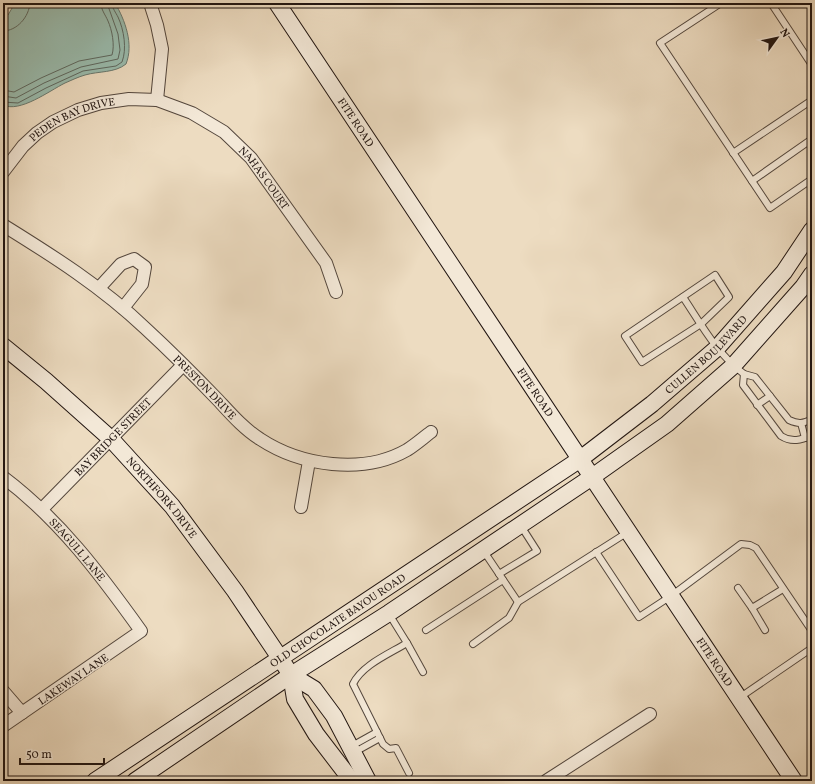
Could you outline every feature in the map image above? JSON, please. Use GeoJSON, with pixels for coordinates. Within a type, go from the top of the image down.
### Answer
{"type":"FeatureCollection","features":[{"type":"Feature","properties":{"kind":"main road","name":"FITE ROAD"},"geometry":{"type":"LineString","coordinates":[[277,3],[579,460],[592,477],[794,781]]}},
{"type":"Feature","properties":{"kind":"main road","name":"CULLEN BOULEVARD"},"geometry":{"type":"LineString","coordinates":[[579,460],[652,404],[717,348],[784,272],[812,230]]}},
{"type":"Feature","properties":{"kind":"main road"},"geometry":{"type":"LineString","coordinates":[[592,477],[667,424],[738,370],[812,274]]}},
{"type":"Feature","properties":{"kind":"main road","name":"NORTHFORK DRIVE"},"geometry":{"type":"LineString","coordinates":[[3,346],[46,381],[111,439],[172,506],[235,591],[280,658],[291,675],[295,699],[316,734],[352,781]]}},
{"type":"Feature","properties":{"kind":"main road","name":"OLD CHOCOLATE BAYOU ROAD"},"geometry":{"type":"LineString","coordinates":[[95,781],[579,460]]}},
{"type":"Feature","properties":{"kind":"main road","name":"OLD CHOCOLATE BAYOU ROAD"},"geometry":{"type":"LineString","coordinates":[[135,781],[291,675],[389,613],[592,477]]}},
{"type":"Feature","properties":{"kind":"main road","name":"NORTHFORK DRIVE"},"geometry":{"type":"LineString","coordinates":[[291,675],[314,689],[334,716],[368,781]]}},
{"type":"Feature","properties":{"kind":"street"},"geometry":{"type":"LineString","coordinates":[[150,3],[157,25],[162,49],[157,100]]}},
{"type":"Feature","properties":{"kind":"street","name":"PEDEN BAY DRIVE"},"geometry":{"type":"LineString","coordinates":[[3,172],[23,146],[38,133],[53,122],[78,110],[101,102],[129,99],[157,100]]}},
{"type":"Feature","properties":{"kind":"street","name":"NAHAS COURT"},"geometry":{"type":"LineString","coordinates":[[157,100],[192,112],[210,122],[238,143],[251,158],[326,263],[336,292]]}},
{"type":"Feature","properties":{"kind":"street","name":"PRESTON DRIVE"},"geometry":{"type":"LineString","coordinates":[[3,226],[49,252],[99,288],[123,308],[183,365],[239,422],[260,439],[284,452],[309,461],[336,465],[384,459],[407,450],[431,432]]}},
{"type":"Feature","properties":{"kind":"street"},"geometry":{"type":"LineString","coordinates":[[99,288],[121,264],[134,259],[145,267],[142,284],[123,308]]}},
{"type":"Feature","properties":{"kind":"street","name":"BAY BRIDGE STREET"},"geometry":{"type":"LineString","coordinates":[[42,509],[183,365]]}},
{"type":"Feature","properties":{"kind":"street"},"geometry":{"type":"LineString","coordinates":[[301,507],[309,461]]}},
{"type":"Feature","properties":{"kind":"street","name":"SEAGULL LANE"},"geometry":{"type":"LineString","coordinates":[[3,477],[42,509],[87,557],[141,632]]}},
{"type":"Feature","properties":{"kind":"street","name":"LAKEWAY LANE"},"geometry":{"type":"LineString","coordinates":[[3,726],[141,632]]}},
{"type":"Feature","properties":{"kind":"street"},"geometry":{"type":"LineString","coordinates":[[3,691],[22,713]]}},
{"type":"Feature","properties":{"kind":"street"},"geometry":{"type":"LineString","coordinates":[[546,781],[650,714]]}},
{"type":"Feature","properties":{"kind":"lane"},"geometry":{"type":"LineString","coordinates":[[721,3],[660,43],[770,208],[812,179]]}},
{"type":"Feature","properties":{"kind":"lane"},"geometry":{"type":"LineString","coordinates":[[771,3],[812,66]]}},
{"type":"Feature","properties":{"kind":"lane"},"geometry":{"type":"LineString","coordinates":[[733,153],[812,100]]}},
{"type":"Feature","properties":{"kind":"lane"},"geometry":{"type":"LineString","coordinates":[[752,181],[810,141],[812,149]]}},
{"type":"Feature","properties":{"kind":"lane"},"geometry":{"type":"LineString","coordinates":[[715,275],[729,297],[701,324],[642,362],[625,336],[715,275]]}},
{"type":"Feature","properties":{"kind":"lane"},"geometry":{"type":"LineString","coordinates":[[683,297],[717,348],[738,370],[743,385],[781,436],[789,441],[812,435]]}},
{"type":"Feature","properties":{"kind":"lane"},"geometry":{"type":"LineString","coordinates":[[738,370],[755,376],[789,420],[801,423],[812,419]]}},
{"type":"Feature","properties":{"kind":"lane"},"geometry":{"type":"LineString","coordinates":[[757,405],[770,396]]}},
{"type":"Feature","properties":{"kind":"lane"},"geometry":{"type":"LineString","coordinates":[[801,423],[805,438]]}},
{"type":"Feature","properties":{"kind":"lane"},"geometry":{"type":"LineString","coordinates":[[499,574],[537,551],[520,525]]}},
{"type":"Feature","properties":{"kind":"lane"},"geometry":{"type":"LineString","coordinates":[[473,644],[509,618],[518,602],[628,532]]}},
{"type":"Feature","properties":{"kind":"lane"},"geometry":{"type":"LineString","coordinates":[[596,552],[639,617],[671,596],[741,544],[750,545],[756,548],[812,631]]}},
{"type":"Feature","properties":{"kind":"lane"},"geometry":{"type":"LineString","coordinates":[[483,550],[518,602]]}},
{"type":"Feature","properties":{"kind":"lane"},"geometry":{"type":"LineString","coordinates":[[426,630],[503,580]]}},
{"type":"Feature","properties":{"kind":"lane"},"geometry":{"type":"LineString","coordinates":[[738,588],[765,630]]}},
{"type":"Feature","properties":{"kind":"lane"},"geometry":{"type":"LineString","coordinates":[[752,608],[783,589]]}},
{"type":"Feature","properties":{"kind":"lane"},"geometry":{"type":"LineString","coordinates":[[389,613],[423,672]]}},
{"type":"Feature","properties":{"kind":"lane"},"geometry":{"type":"LineString","coordinates":[[407,643],[381,658],[357,675],[353,684],[383,744],[389,749],[396,748],[409,773]]}},
{"type":"Feature","properties":{"kind":"lane"},"geometry":{"type":"LineString","coordinates":[[738,698],[812,648]]}},
{"type":"Feature","properties":{"kind":"lane"},"geometry":{"type":"LineString","coordinates":[[352,750],[378,735]]}},
{"type":"Feature","properties":{"kind":"water"},"geometry":{"type":"Polygon","coordinates":[[[15,3],[115,3],[125,24],[129,40],[126,64],[117,69],[77,78],[26,104],[10,107],[3,105],[3,17],[8,15],[15,3]]]}}]}
